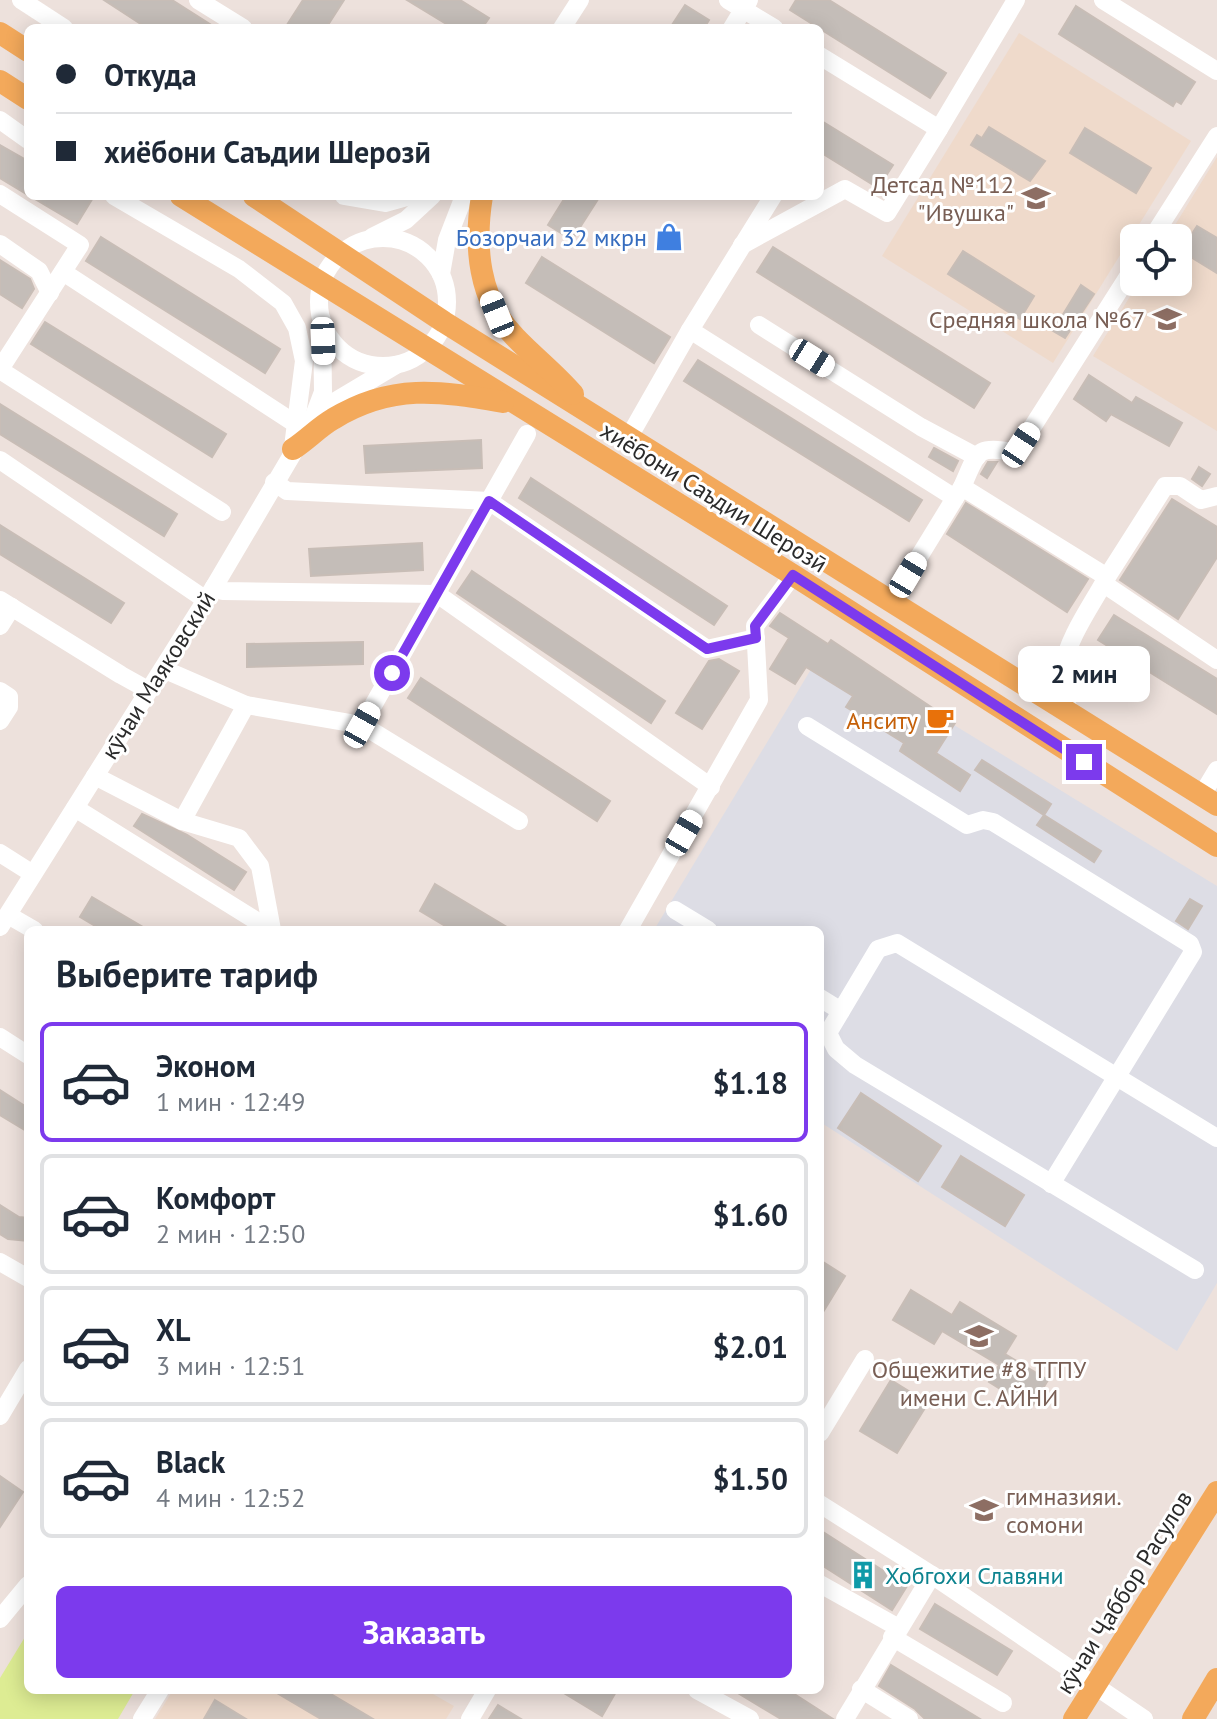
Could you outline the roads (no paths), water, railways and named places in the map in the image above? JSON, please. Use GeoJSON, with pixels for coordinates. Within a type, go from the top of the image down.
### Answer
{"type":"FeatureCollection","features":[{"type":"Feature","properties":{"kind":"main road"},"geometry":{"type":"LineString","coordinates":[[0,33],[24,48]]}},
{"type":"Feature","properties":{"kind":"main road"},"geometry":{"type":"LineString","coordinates":[[0,81],[24,96]]}},
{"type":"Feature","properties":{"kind":"main road","name":"хиёбони Саъдии Шерозӣ"},"geometry":{"type":"LineString","coordinates":[[187,200],[793,575],[1217,846]]}},
{"type":"Feature","properties":{"kind":"main road","name":"хиёбони Саъдии Шерозӣ"},"geometry":{"type":"LineString","coordinates":[[260,200],[444,322],[1209,800]]}},
{"type":"Feature","properties":{"kind":"main road"},"geometry":{"type":"LineString","coordinates":[[482,200],[478,250],[483,282],[497,314],[514,336],[557,375],[586,410]]}},
{"type":"Feature","properties":{"kind":"main road"},"geometry":{"type":"LineString","coordinates":[[293,449],[329,421],[372,399],[443,391],[517,405]]}},
{"type":"Feature","properties":{"kind":"main road","name":"кӯчаи Ҷаббор Расулов"},"geometry":{"type":"LineString","coordinates":[[1074,1719],[1217,1492]]}},
{"type":"Feature","properties":{"kind":"main road"},"geometry":{"type":"LineString","coordinates":[[1193,1719],[1217,1679]]}},
{"type":"Feature","properties":{"kind":"street"},"geometry":{"type":"LineString","coordinates":[[21,0],[58,24]]}},
{"type":"Feature","properties":{"kind":"street"},"geometry":{"type":"LineString","coordinates":[[198,0],[237,24]]}},
{"type":"Feature","properties":{"kind":"street"},"geometry":{"type":"LineString","coordinates":[[565,24],[580,0]]}},
{"type":"Feature","properties":{"kind":"street"},"geometry":{"type":"LineString","coordinates":[[742,245],[845,189],[887,213],[1016,0]]}},
{"type":"Feature","properties":{"kind":"street"},"geometry":{"type":"LineString","coordinates":[[1103,0],[1217,71]]}},
{"type":"Feature","properties":{"kind":"street"},"geometry":{"type":"LineString","coordinates":[[733,24],[740,3],[769,24]]}},
{"type":"Feature","properties":{"kind":"street"},"geometry":{"type":"LineString","coordinates":[[824,58],[939,129]]}},
{"type":"Feature","properties":{"kind":"street"},"geometry":{"type":"LineString","coordinates":[[0,120],[24,137]]}},
{"type":"Feature","properties":{"kind":"street"},"geometry":{"type":"LineString","coordinates":[[1161,224],[1217,136]]}},
{"type":"Feature","properties":{"kind":"street"},"geometry":{"type":"LineString","coordinates":[[0,194],[80,245],[0,369],[222,512]]}},
{"type":"Feature","properties":{"kind":"street"},"geometry":{"type":"LineString","coordinates":[[121,200],[239,269],[283,303],[297,328],[304,361],[304,425]]}},
{"type":"Feature","properties":{"kind":"street"},"geometry":{"type":"LineString","coordinates":[[367,200],[385,203],[396,200]]}},
{"type":"Feature","properties":{"kind":"street"},"geometry":{"type":"LineString","coordinates":[[322,283],[329,267],[340,255],[406,220],[428,200]]}},
{"type":"Feature","properties":{"kind":"street"},"geometry":{"type":"LineString","coordinates":[[441,274],[447,240],[462,200]]}},
{"type":"Feature","properties":{"kind":"street"},"geometry":{"type":"LineString","coordinates":[[629,437],[690,330],[770,200]]}},
{"type":"Feature","properties":{"kind":"street"},"geometry":{"type":"LineString","coordinates":[[363,241],[381,238],[400,240],[417,247],[431,259],[441,274],[447,298],[444,322],[427,349]]}},
{"type":"Feature","properties":{"kind":"street"},"geometry":{"type":"LineString","coordinates":[[0,244],[39,271],[50,293]]}},
{"type":"Feature","properties":{"kind":"street"},"geometry":{"type":"LineString","coordinates":[[63,272],[304,425]]}},
{"type":"Feature","properties":{"kind":"street","name":"кӯчаи Маяковский"},"geometry":{"type":"LineString","coordinates":[[2,923],[210,593],[323,392],[319,301],[322,283]]}},
{"type":"Feature","properties":{"kind":"street"},"geometry":{"type":"LineString","coordinates":[[892,601],[977,457],[984,449],[1014,452],[1021,445],[1120,289]]}},
{"type":"Feature","properties":{"kind":"street"},"geometry":{"type":"LineString","coordinates":[[322,320],[337,345],[360,361],[379,365],[398,364]]}},
{"type":"Feature","properties":{"kind":"street"},"geometry":{"type":"LineString","coordinates":[[759,325],[921,427],[977,457]]}},
{"type":"Feature","properties":{"kind":"street"},"geometry":{"type":"LineString","coordinates":[[690,330],[1105,581],[1217,660]]}},
{"type":"Feature","properties":{"kind":"street","name":"кӯчаи Маяковский"},"geometry":{"type":"LineString","coordinates":[[304,425],[334,402],[427,349]]}},
{"type":"Feature","properties":{"kind":"street"},"geometry":{"type":"LineString","coordinates":[[362,725],[527,434]]}},
{"type":"Feature","properties":{"kind":"street"},"geometry":{"type":"LineString","coordinates":[[0,460],[210,593],[437,594],[711,787]]}},
{"type":"Feature","properties":{"kind":"street"},"geometry":{"type":"LineString","coordinates":[[274,482],[287,491],[489,501],[707,649],[756,638]]}},
{"type":"Feature","properties":{"kind":"street"},"geometry":{"type":"LineString","coordinates":[[1069,712],[1063,669],[1070,645],[1105,581],[1165,486],[1180,486],[1201,500],[1217,496]]}},
{"type":"Feature","properties":{"kind":"street"},"geometry":{"type":"LineString","coordinates":[[630,926],[759,700],[755,626],[793,575]]}},
{"type":"Feature","properties":{"kind":"street"},"geometry":{"type":"LineString","coordinates":[[0,626],[6,604],[148,690]]}},
{"type":"Feature","properties":{"kind":"street"},"geometry":{"type":"LineString","coordinates":[[163,669],[246,705],[362,725],[519,821]]}},
{"type":"Feature","properties":{"kind":"street"},"geometry":{"type":"LineString","coordinates":[[0,691],[9,697],[9,707],[0,721]]}},
{"type":"Feature","properties":{"kind":"street"},"geometry":{"type":"LineString","coordinates":[[182,821],[246,705]]}},
{"type":"Feature","properties":{"kind":"street"},"geometry":{"type":"LineString","coordinates":[[807,726],[967,825],[983,820],[993,822],[1190,944],[1193,952],[1051,1184]]}},
{"type":"Feature","properties":{"kind":"street"},"geometry":{"type":"LineString","coordinates":[[1209,800],[1217,770]]}},
{"type":"Feature","properties":{"kind":"street"},"geometry":{"type":"LineString","coordinates":[[95,776],[182,821],[239,838],[260,866],[271,926]]}},
{"type":"Feature","properties":{"kind":"street"},"geometry":{"type":"LineString","coordinates":[[75,808],[266,926]]}},
{"type":"Feature","properties":{"kind":"street"},"geometry":{"type":"LineString","coordinates":[[5,857],[33,874]]}},
{"type":"Feature","properties":{"kind":"street"},"geometry":{"type":"LineString","coordinates":[[675,910],[701,926]]}},
{"type":"Feature","properties":{"kind":"street"},"geometry":{"type":"LineString","coordinates":[[2,923],[24,928]]}},
{"type":"Feature","properties":{"kind":"street"},"geometry":{"type":"LineString","coordinates":[[1195,1270],[845,1057],[836,1049],[828,1033],[878,949],[897,943],[1217,1138]]}},
{"type":"Feature","properties":{"kind":"street"},"geometry":{"type":"LineString","coordinates":[[824,1000],[841,1011]]}},
{"type":"Feature","properties":{"kind":"street"},"geometry":{"type":"LineString","coordinates":[[0,1037],[24,1052]]}},
{"type":"Feature","properties":{"kind":"street"},"geometry":{"type":"LineString","coordinates":[[0,1262],[24,1276]]}},
{"type":"Feature","properties":{"kind":"street"},"geometry":{"type":"LineString","coordinates":[[824,1426],[865,1359]]}},
{"type":"Feature","properties":{"kind":"street"},"geometry":{"type":"LineString","coordinates":[[0,1416],[24,1376]]}},
{"type":"Feature","properties":{"kind":"street"},"geometry":{"type":"LineString","coordinates":[[824,1507],[932,1575],[1144,1719]]}},
{"type":"Feature","properties":{"kind":"street"},"geometry":{"type":"LineString","coordinates":[[845,1719],[932,1575]]}},
{"type":"Feature","properties":{"kind":"street"},"geometry":{"type":"LineString","coordinates":[[824,1587],[1003,1703]]}},
{"type":"Feature","properties":{"kind":"street"},"geometry":{"type":"LineString","coordinates":[[0,1619],[24,1590]]}},
{"type":"Feature","properties":{"kind":"street"},"geometry":{"type":"LineString","coordinates":[[861,1689],[909,1719]]}},
{"type":"Feature","properties":{"kind":"street"},"geometry":{"type":"LineString","coordinates":[[142,1719],[158,1694]]}},
{"type":"Feature","properties":{"kind":"street"},"geometry":{"type":"LineString","coordinates":[[470,1719],[485,1694]]}},
{"type":"Feature","properties":{"kind":"street"},"geometry":{"type":"LineString","coordinates":[[704,1694],[750,1719]]}},
{"type":"Feature","properties":{"kind":"place","name":"Детсад №112 \"Ивушка\""},"geometry":{"type":"Point","coordinates":[1036,198]}},
{"type":"Feature","properties":{"kind":"place","name":"Бозорчаи 32 мкрн"},"geometry":{"type":"Point","coordinates":[669,237]}},
{"type":"Feature","properties":{"kind":"place","name":"Средняя школа №67"},"geometry":{"type":"Point","coordinates":[1167,319]}},
{"type":"Feature","properties":{"kind":"place","name":"Анситу"},"geometry":{"type":"Point","coordinates":[940,720]}},
{"type":"Feature","properties":{"kind":"place","name":"Общежитие #8 ТГПУ имени С. АЙНИ"},"geometry":{"type":"Point","coordinates":[979,1336]}},
{"type":"Feature","properties":{"kind":"place","name":"гимназияи. сомони"},"geometry":{"type":"Point","coordinates":[984,1510]}},
{"type":"Feature","properties":{"kind":"place","name":"Хобгохи Славяни"},"geometry":{"type":"Point","coordinates":[863,1575]}}]}
